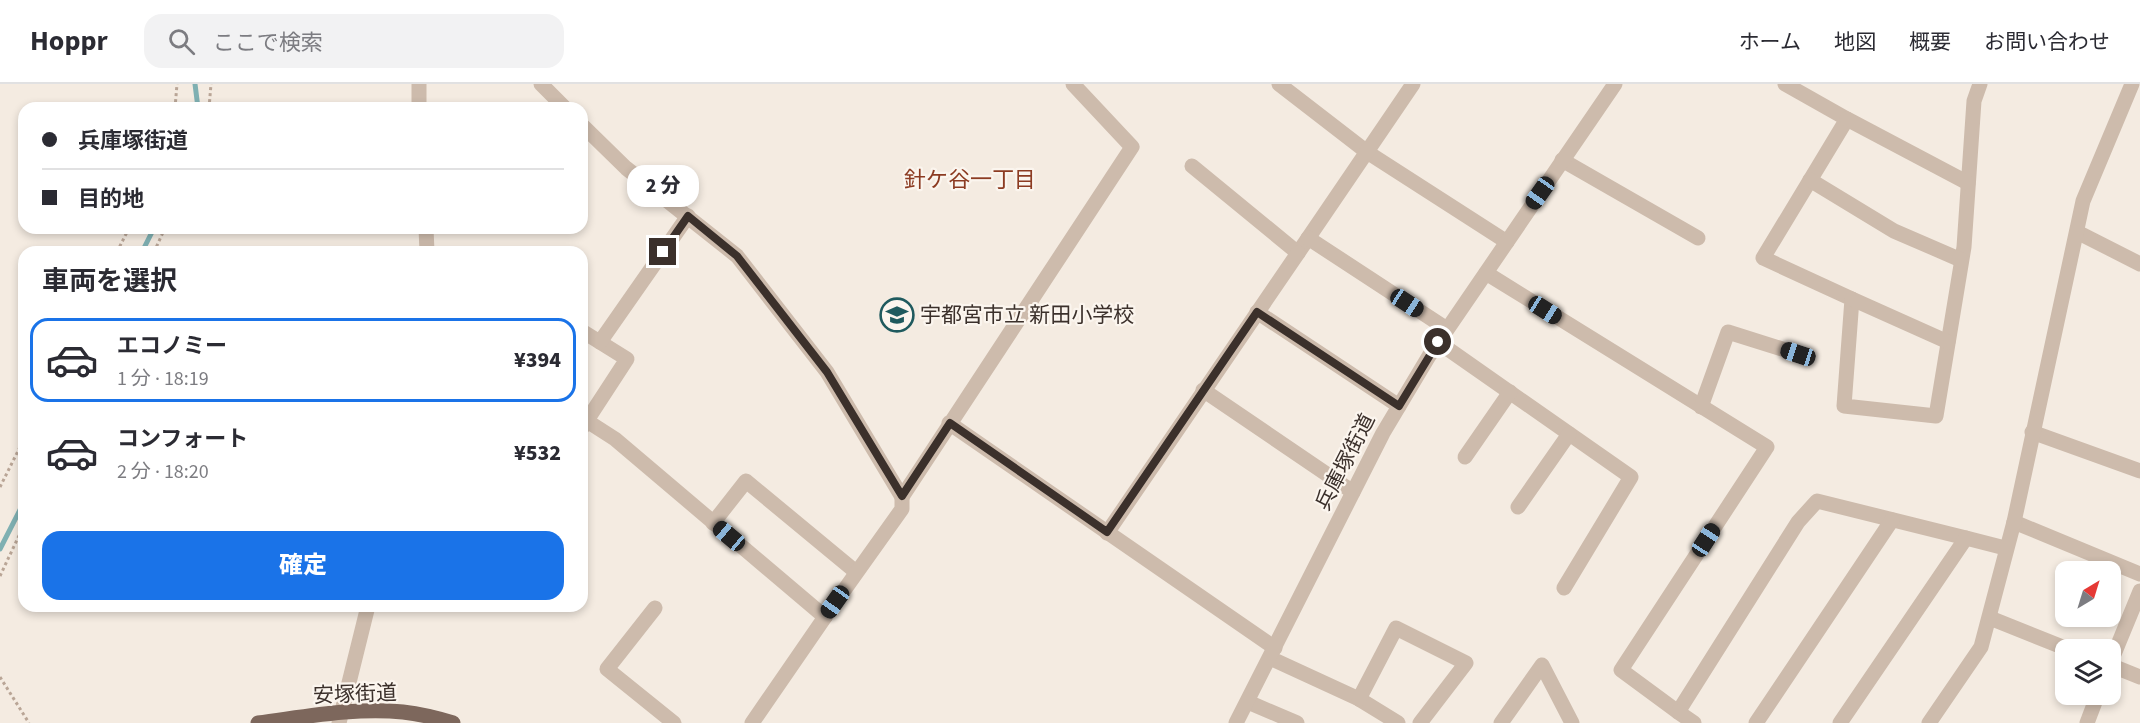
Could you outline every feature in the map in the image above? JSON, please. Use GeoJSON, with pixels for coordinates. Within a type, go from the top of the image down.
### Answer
{"type":"FeatureCollection","features":[{"type":"Feature","properties":{"kind":"main road","name":"安塚街道"},"geometry":{"type":"LineString","coordinates":[[258,723],[402,712],[453,723]]}},
{"type":"Feature","properties":{"kind":"street"},"geometry":{"type":"LineString","coordinates":[[419,84],[419,102]]}},
{"type":"Feature","properties":{"kind":"street"},"geometry":{"type":"LineString","coordinates":[[541,84],[559,102]]}},
{"type":"Feature","properties":{"kind":"street"},"geometry":{"type":"LineString","coordinates":[[902,496],[1132,147],[1073,84]]}},
{"type":"Feature","properties":{"kind":"street"},"geometry":{"type":"LineString","coordinates":[[1279,84],[1367,152],[1507,242]]}},
{"type":"Feature","properties":{"kind":"street"},"geometry":{"type":"LineString","coordinates":[[1107,532],[1413,84]]}},
{"type":"Feature","properties":{"kind":"street","name":"兵庫塚街道"},"geometry":{"type":"LineString","coordinates":[[1236,723],[1383,433],[1399,406],[1438,342],[1615,84]]}},
{"type":"Feature","properties":{"kind":"street"},"geometry":{"type":"LineString","coordinates":[[1852,299],[1844,406],[1936,416],[1961,260],[1974,101],[1980,84]]}},
{"type":"Feature","properties":{"kind":"street"},"geometry":{"type":"LineString","coordinates":[[1929,723],[1981,647],[1990,618],[2005,548],[2014,522],[2083,201],[2132,84]]}},
{"type":"Feature","properties":{"kind":"street"},"geometry":{"type":"LineString","coordinates":[[1788,85],[1968,183]]}},
{"type":"Feature","properties":{"kind":"street"},"geometry":{"type":"LineString","coordinates":[[1847,119],[1763,258],[1948,342]]}},
{"type":"Feature","properties":{"kind":"street"},"geometry":{"type":"LineString","coordinates":[[588,131],[626,168],[737,256],[827,372],[902,496],[902,509],[752,723]]}},
{"type":"Feature","properties":{"kind":"street"},"geometry":{"type":"LineString","coordinates":[[1562,160],[1698,238]]}},
{"type":"Feature","properties":{"kind":"street"},"geometry":{"type":"LineString","coordinates":[[1192,166],[1298,253]]}},
{"type":"Feature","properties":{"kind":"street"},"geometry":{"type":"LineString","coordinates":[[1810,180],[1894,231],[1961,260]]}},
{"type":"Feature","properties":{"kind":"street"},"geometry":{"type":"LineString","coordinates":[[600,342],[688,216]]}},
{"type":"Feature","properties":{"kind":"street"},"geometry":{"type":"LineString","coordinates":[[2077,232],[2140,264]]}},
{"type":"Feature","properties":{"kind":"street"},"geometry":{"type":"LineString","coordinates":[[1308,238],[1447,329]]}},
{"type":"Feature","properties":{"kind":"street"},"geometry":{"type":"LineString","coordinates":[[1486,273],[1767,447],[1621,670],[1694,723]]}},
{"type":"Feature","properties":{"kind":"street"},"geometry":{"type":"LineString","coordinates":[[1257,312],[1399,406]]}},
{"type":"Feature","properties":{"kind":"street"},"geometry":{"type":"LineString","coordinates":[[1701,406],[1728,332],[1798,354]]}},
{"type":"Feature","properties":{"kind":"street"},"geometry":{"type":"LineString","coordinates":[[588,335],[627,359],[588,420]]}},
{"type":"Feature","properties":{"kind":"street"},"geometry":{"type":"LineString","coordinates":[[1438,342],[1631,477],[1564,588]]}},
{"type":"Feature","properties":{"kind":"street"},"geometry":{"type":"LineString","coordinates":[[1203,390],[1353,492]]}},
{"type":"Feature","properties":{"kind":"street"},"geometry":{"type":"LineString","coordinates":[[1465,457],[1510,392]]}},
{"type":"Feature","properties":{"kind":"street"},"geometry":{"type":"LineString","coordinates":[[950,423],[1107,532],[1272,653],[1359,699],[1398,723]]}},
{"type":"Feature","properties":{"kind":"street"},"geometry":{"type":"LineString","coordinates":[[588,426],[615,439],[825,617]]}},
{"type":"Feature","properties":{"kind":"street"},"geometry":{"type":"LineString","coordinates":[[2032,432],[2140,471]]}},
{"type":"Feature","properties":{"kind":"street"},"geometry":{"type":"LineString","coordinates":[[1518,507],[1569,434]]}},
{"type":"Feature","properties":{"kind":"street"},"geometry":{"type":"LineString","coordinates":[[713,523],[746,481],[856,572]]}},
{"type":"Feature","properties":{"kind":"street"},"geometry":{"type":"LineString","coordinates":[[1678,712],[1798,522],[1817,501],[2005,548]]}},
{"type":"Feature","properties":{"kind":"street"},"geometry":{"type":"LineString","coordinates":[[1756,723],[1892,520]]}},
{"type":"Feature","properties":{"kind":"street"},"geometry":{"type":"LineString","coordinates":[[2014,522],[2140,574]]}},
{"type":"Feature","properties":{"kind":"street"},"geometry":{"type":"LineString","coordinates":[[1840,723],[1966,538]]}},
{"type":"Feature","properties":{"kind":"street"},"geometry":{"type":"LineString","coordinates":[[2120,639],[2140,591]]}},
{"type":"Feature","properties":{"kind":"street"},"geometry":{"type":"LineString","coordinates":[[655,608],[608,669],[674,723]]}},
{"type":"Feature","properties":{"kind":"street"},"geometry":{"type":"LineString","coordinates":[[341,718],[367,612]]}},
{"type":"Feature","properties":{"kind":"street"},"geometry":{"type":"LineString","coordinates":[[1990,618],[2055,644]]}},
{"type":"Feature","properties":{"kind":"street"},"geometry":{"type":"LineString","coordinates":[[1359,699],[1396,628],[1466,663],[1420,723]]}},
{"type":"Feature","properties":{"kind":"street"},"geometry":{"type":"LineString","coordinates":[[1501,723],[1542,665],[1572,723]]}},
{"type":"Feature","properties":{"kind":"street"},"geometry":{"type":"LineString","coordinates":[[2121,669],[2140,677]]}},
{"type":"Feature","properties":{"kind":"street"},"geometry":{"type":"LineString","coordinates":[[1248,702],[1297,723]]}},
{"type":"Feature","properties":{"kind":"street"},"geometry":{"type":"LineString","coordinates":[[2087,723],[2094,705]]}},
{"type":"Feature","properties":{"kind":"path"},"geometry":{"type":"LineString","coordinates":[[176,102],[177,84]]}},
{"type":"Feature","properties":{"kind":"path"},"geometry":{"type":"LineString","coordinates":[[210,102],[211,84]]}},
{"type":"Feature","properties":{"kind":"path"},"geometry":{"type":"LineString","coordinates":[[0,487],[18,450]]}},
{"type":"Feature","properties":{"kind":"path"},"geometry":{"type":"LineString","coordinates":[[0,576],[18,538]]}},
{"type":"Feature","properties":{"kind":"path"},"geometry":{"type":"LineString","coordinates":[[0,677],[29,723]]}},
{"type":"Feature","properties":{"kind":"waterway"},"geometry":{"type":"LineString","coordinates":[[195,84],[197,102]]}},
{"type":"Feature","properties":{"kind":"waterway"},"geometry":{"type":"LineString","coordinates":[[145,246],[151,234]]}},
{"type":"Feature","properties":{"kind":"waterway"},"geometry":{"type":"LineString","coordinates":[[0,549],[18,514]]}},
{"type":"Feature","properties":{"kind":"place","name":"宇都宮市立 新田小学校"},"geometry":{"type":"Point","coordinates":[897,315]}},
{"type":"Feature","properties":{"kind":"district","name":"針ケ谷一丁目"},"geometry":{"type":"Point","coordinates":[970,179]}},
{"type":"Feature","properties":{"kind":"route"},"geometry":{"type":"LineString","coordinates":[[663,252],[688,216],[737,256],[827,372],[902,496],[950,423],[1107,532],[1257,312],[1399,406],[1438,342]]}}]}
